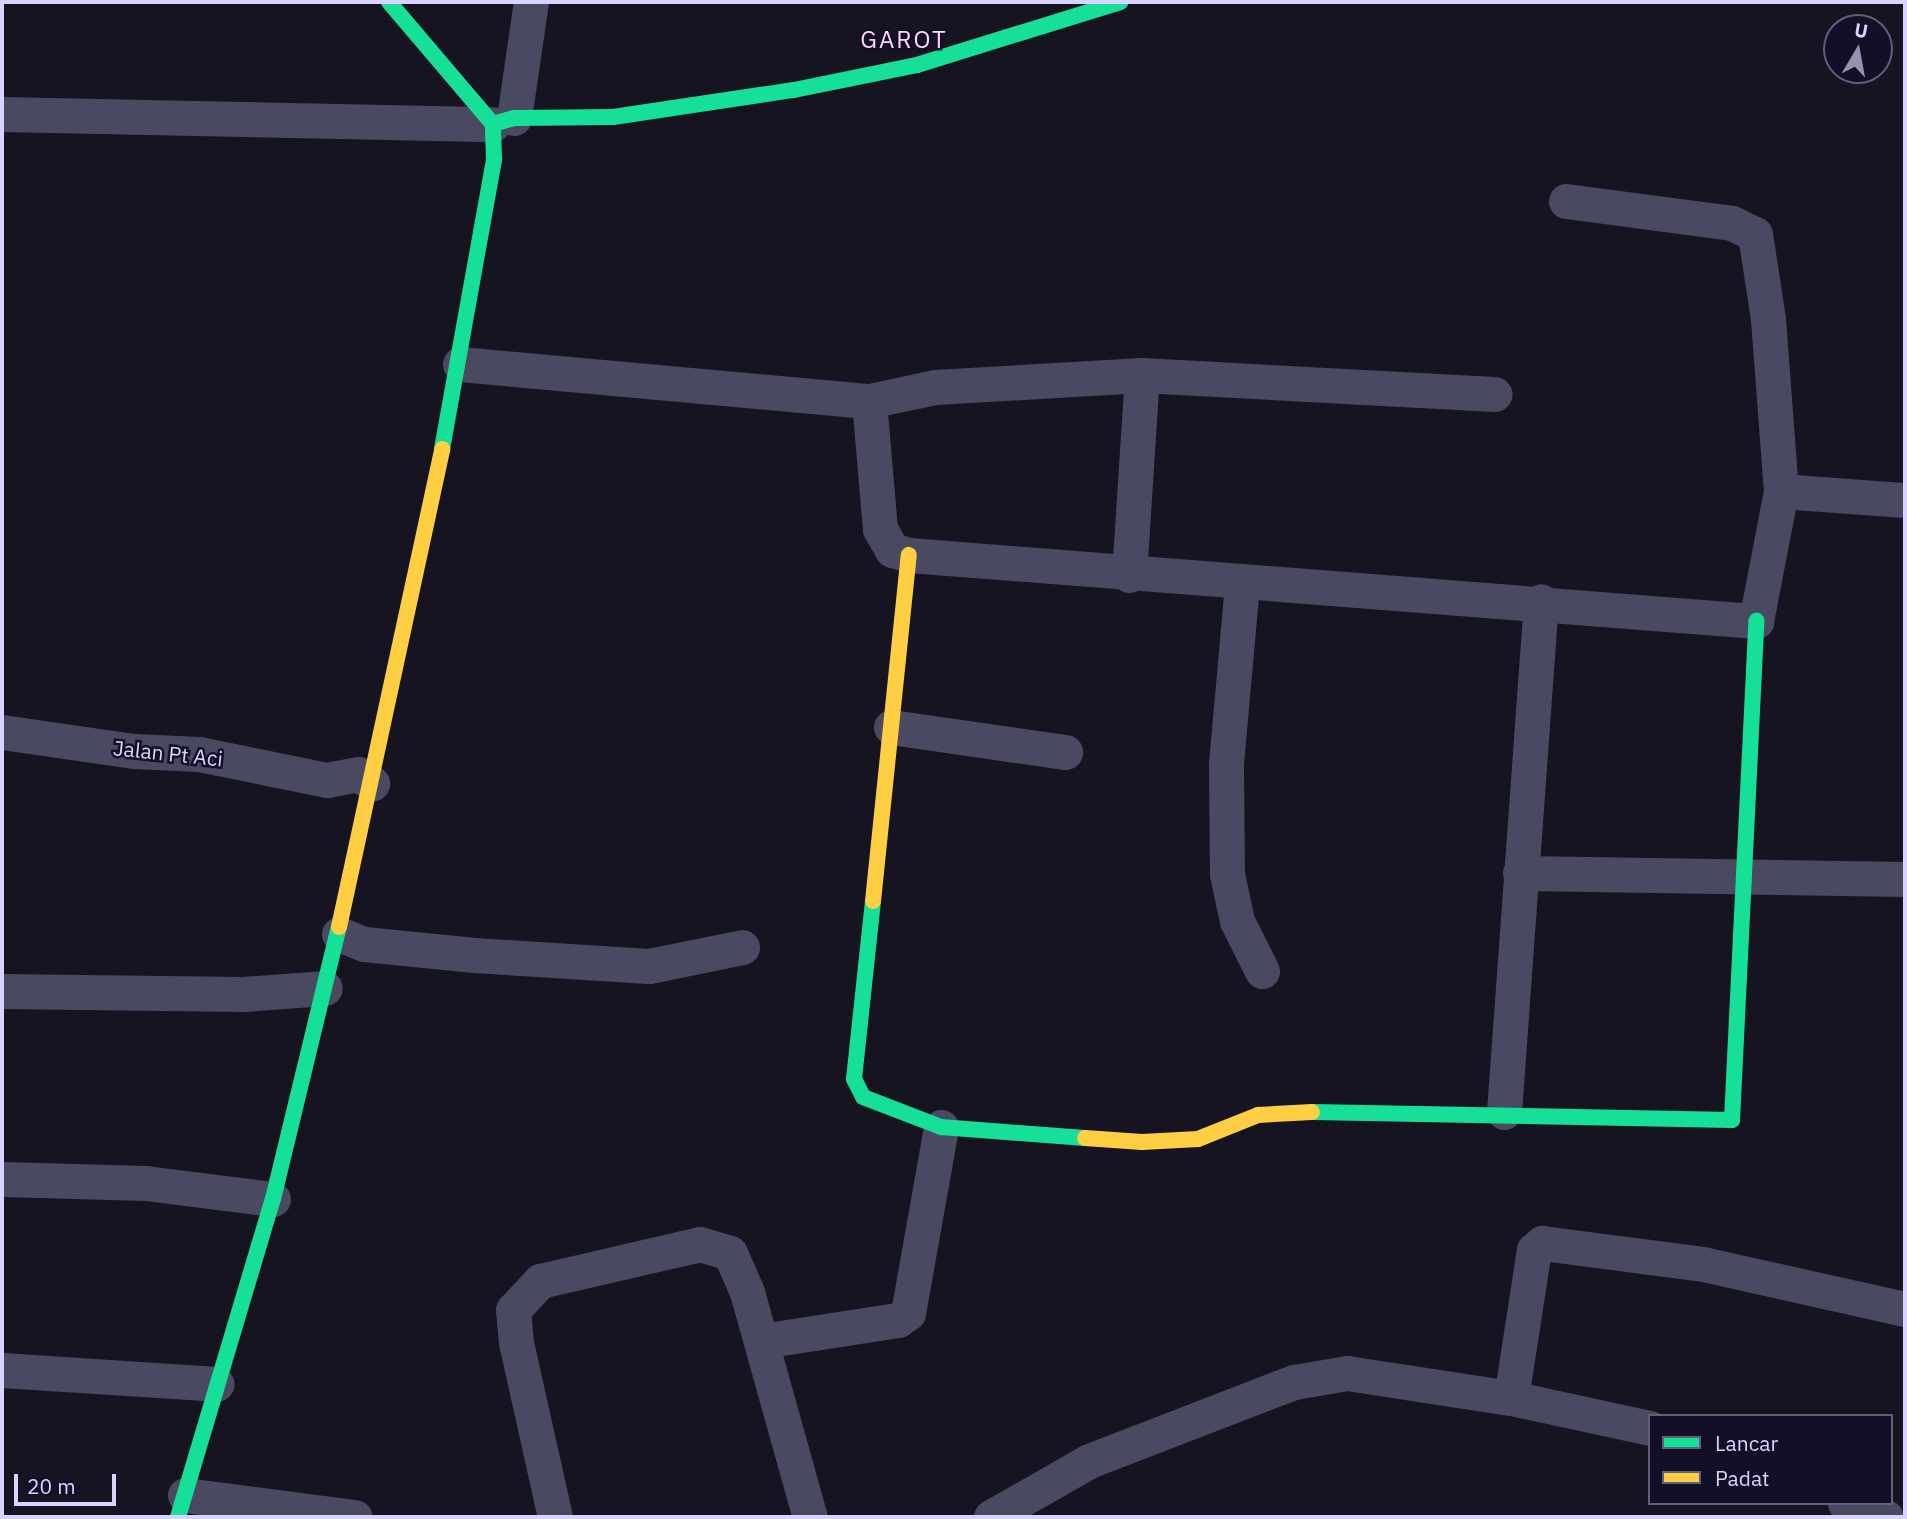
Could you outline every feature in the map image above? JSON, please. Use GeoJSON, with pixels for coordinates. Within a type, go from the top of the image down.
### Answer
{"type":"FeatureCollection","features":[{"type":"Feature","properties":{"kind":"street"},"geometry":{"type":"LineString","coordinates":[[355,1517],[181,1506],[190,1382],[273,1199],[338,934],[352,779],[460,364],[494,159],[476,122],[389,2]]}},
{"type":"Feature","properties":{"kind":"street"},"geometry":{"type":"LineString","coordinates":[[476,122],[531,2]]}},
{"type":"Feature","properties":{"kind":"street"},"geometry":{"type":"LineString","coordinates":[[2,114],[476,122],[613,117],[794,90],[917,65],[1120,2]]}},
{"type":"Feature","properties":{"kind":"street"},"geometry":{"type":"LineString","coordinates":[[909,555],[855,1079],[856,1088],[872,1102],[941,1127],[1142,1142],[1198,1139],[1258,1115],[1504,1112],[1732,1119],[1741,877],[1756,621],[1781,491],[1768,319],[1755,234],[1732,223],[1566,201]]}},
{"type":"Feature","properties":{"kind":"street"},"geometry":{"type":"LineString","coordinates":[[460,364],[869,401],[948,386],[1142,375],[1494,394]]}},
{"type":"Feature","properties":{"kind":"street"},"geometry":{"type":"LineString","coordinates":[[1129,575],[1142,375]]}},
{"type":"Feature","properties":{"kind":"street"},"geometry":{"type":"LineString","coordinates":[[869,401],[880,529],[892,550],[909,555],[1241,584],[1541,601],[1756,621]]}},
{"type":"Feature","properties":{"kind":"street"},"geometry":{"type":"LineString","coordinates":[[1781,491],[1905,500]]}},
{"type":"Feature","properties":{"kind":"street"},"geometry":{"type":"LineString","coordinates":[[1241,584],[1226,765],[1227,874],[1237,921],[1262,971]]}},
{"type":"Feature","properties":{"kind":"street"},"geometry":{"type":"LineString","coordinates":[[1504,1112],[1541,601]]}},
{"type":"Feature","properties":{"kind":"street"},"geometry":{"type":"LineString","coordinates":[[891,727],[1065,752]]}},
{"type":"Feature","properties":{"kind":"street","name":"Jalan Pt Aci"},"geometry":{"type":"LineString","coordinates":[[2,732],[134,751],[199,754],[352,779]]}},
{"type":"Feature","properties":{"kind":"street"},"geometry":{"type":"LineString","coordinates":[[1520,873],[1905,879]]}},
{"type":"Feature","properties":{"kind":"street"},"geometry":{"type":"LineString","coordinates":[[338,934],[364,943],[474,956],[649,966],[742,947]]}},
{"type":"Feature","properties":{"kind":"street"},"geometry":{"type":"LineString","coordinates":[[2,991],[243,994],[325,988]]}},
{"type":"Feature","properties":{"kind":"street"},"geometry":{"type":"LineString","coordinates":[[762,1340],[898,1320],[908,1313],[941,1127]]}},
{"type":"Feature","properties":{"kind":"street"},"geometry":{"type":"LineString","coordinates":[[2,1179],[146,1183],[273,1199]]}},
{"type":"Feature","properties":{"kind":"street"},"geometry":{"type":"LineString","coordinates":[[1511,1398],[1534,1251],[1542,1243],[1703,1264],[1905,1309]]}},
{"type":"Feature","properties":{"kind":"street"},"geometry":{"type":"LineString","coordinates":[[555,1517],[512,1322],[513,1310],[526,1292],[540,1281],[700,1244],[717,1246],[730,1253],[762,1340],[810,1517]]}},
{"type":"Feature","properties":{"kind":"street"},"geometry":{"type":"LineString","coordinates":[[2,1370],[190,1382]]}},
{"type":"Feature","properties":{"kind":"street"},"geometry":{"type":"LineString","coordinates":[[991,1517],[1089,1461],[1294,1382],[1347,1373],[1511,1398],[1648,1427]]}},
{"type":"Feature","properties":{"kind":"street"},"geometry":{"type":"LineString","coordinates":[[1852,1505],[1886,1517]]}},
{"type":"Feature","properties":{"kind":"traffic: fast"},"geometry":{"type":"LineString","coordinates":[[389,2],[493,124]]}},
{"type":"Feature","properties":{"kind":"traffic: fast"},"geometry":{"type":"LineString","coordinates":[[493,124],[514,118],[613,117],[794,90],[917,65],[1120,2]]}},
{"type":"Feature","properties":{"kind":"traffic: fast"},"geometry":{"type":"LineString","coordinates":[[442,449],[494,159],[493,124]]}},
{"type":"Feature","properties":{"kind":"traffic: fast"},"geometry":{"type":"LineString","coordinates":[[1312,1112],[1732,1120],[1756,621]]}},
{"type":"Feature","properties":{"kind":"traffic: fast"},"geometry":{"type":"LineString","coordinates":[[873,901],[854,1079],[863,1097],[941,1127],[1085,1138]]}},
{"type":"Feature","properties":{"kind":"traffic: fast"},"geometry":{"type":"LineString","coordinates":[[178,1517],[273,1199],[339,927]]}},
{"type":"Feature","properties":{"kind":"traffic: slow"},"geometry":{"type":"LineString","coordinates":[[339,927],[442,449]]}},
{"type":"Feature","properties":{"kind":"traffic: slow"},"geometry":{"type":"LineString","coordinates":[[873,901],[909,555]]}},
{"type":"Feature","properties":{"kind":"traffic: slow"},"geometry":{"type":"LineString","coordinates":[[1085,1138],[1142,1142],[1198,1139],[1258,1115],[1312,1112]]}},
{"type":"Feature","properties":{"kind":"district","name":"GAROT"},"geometry":{"type":"Point","coordinates":[904,40]}}]}
